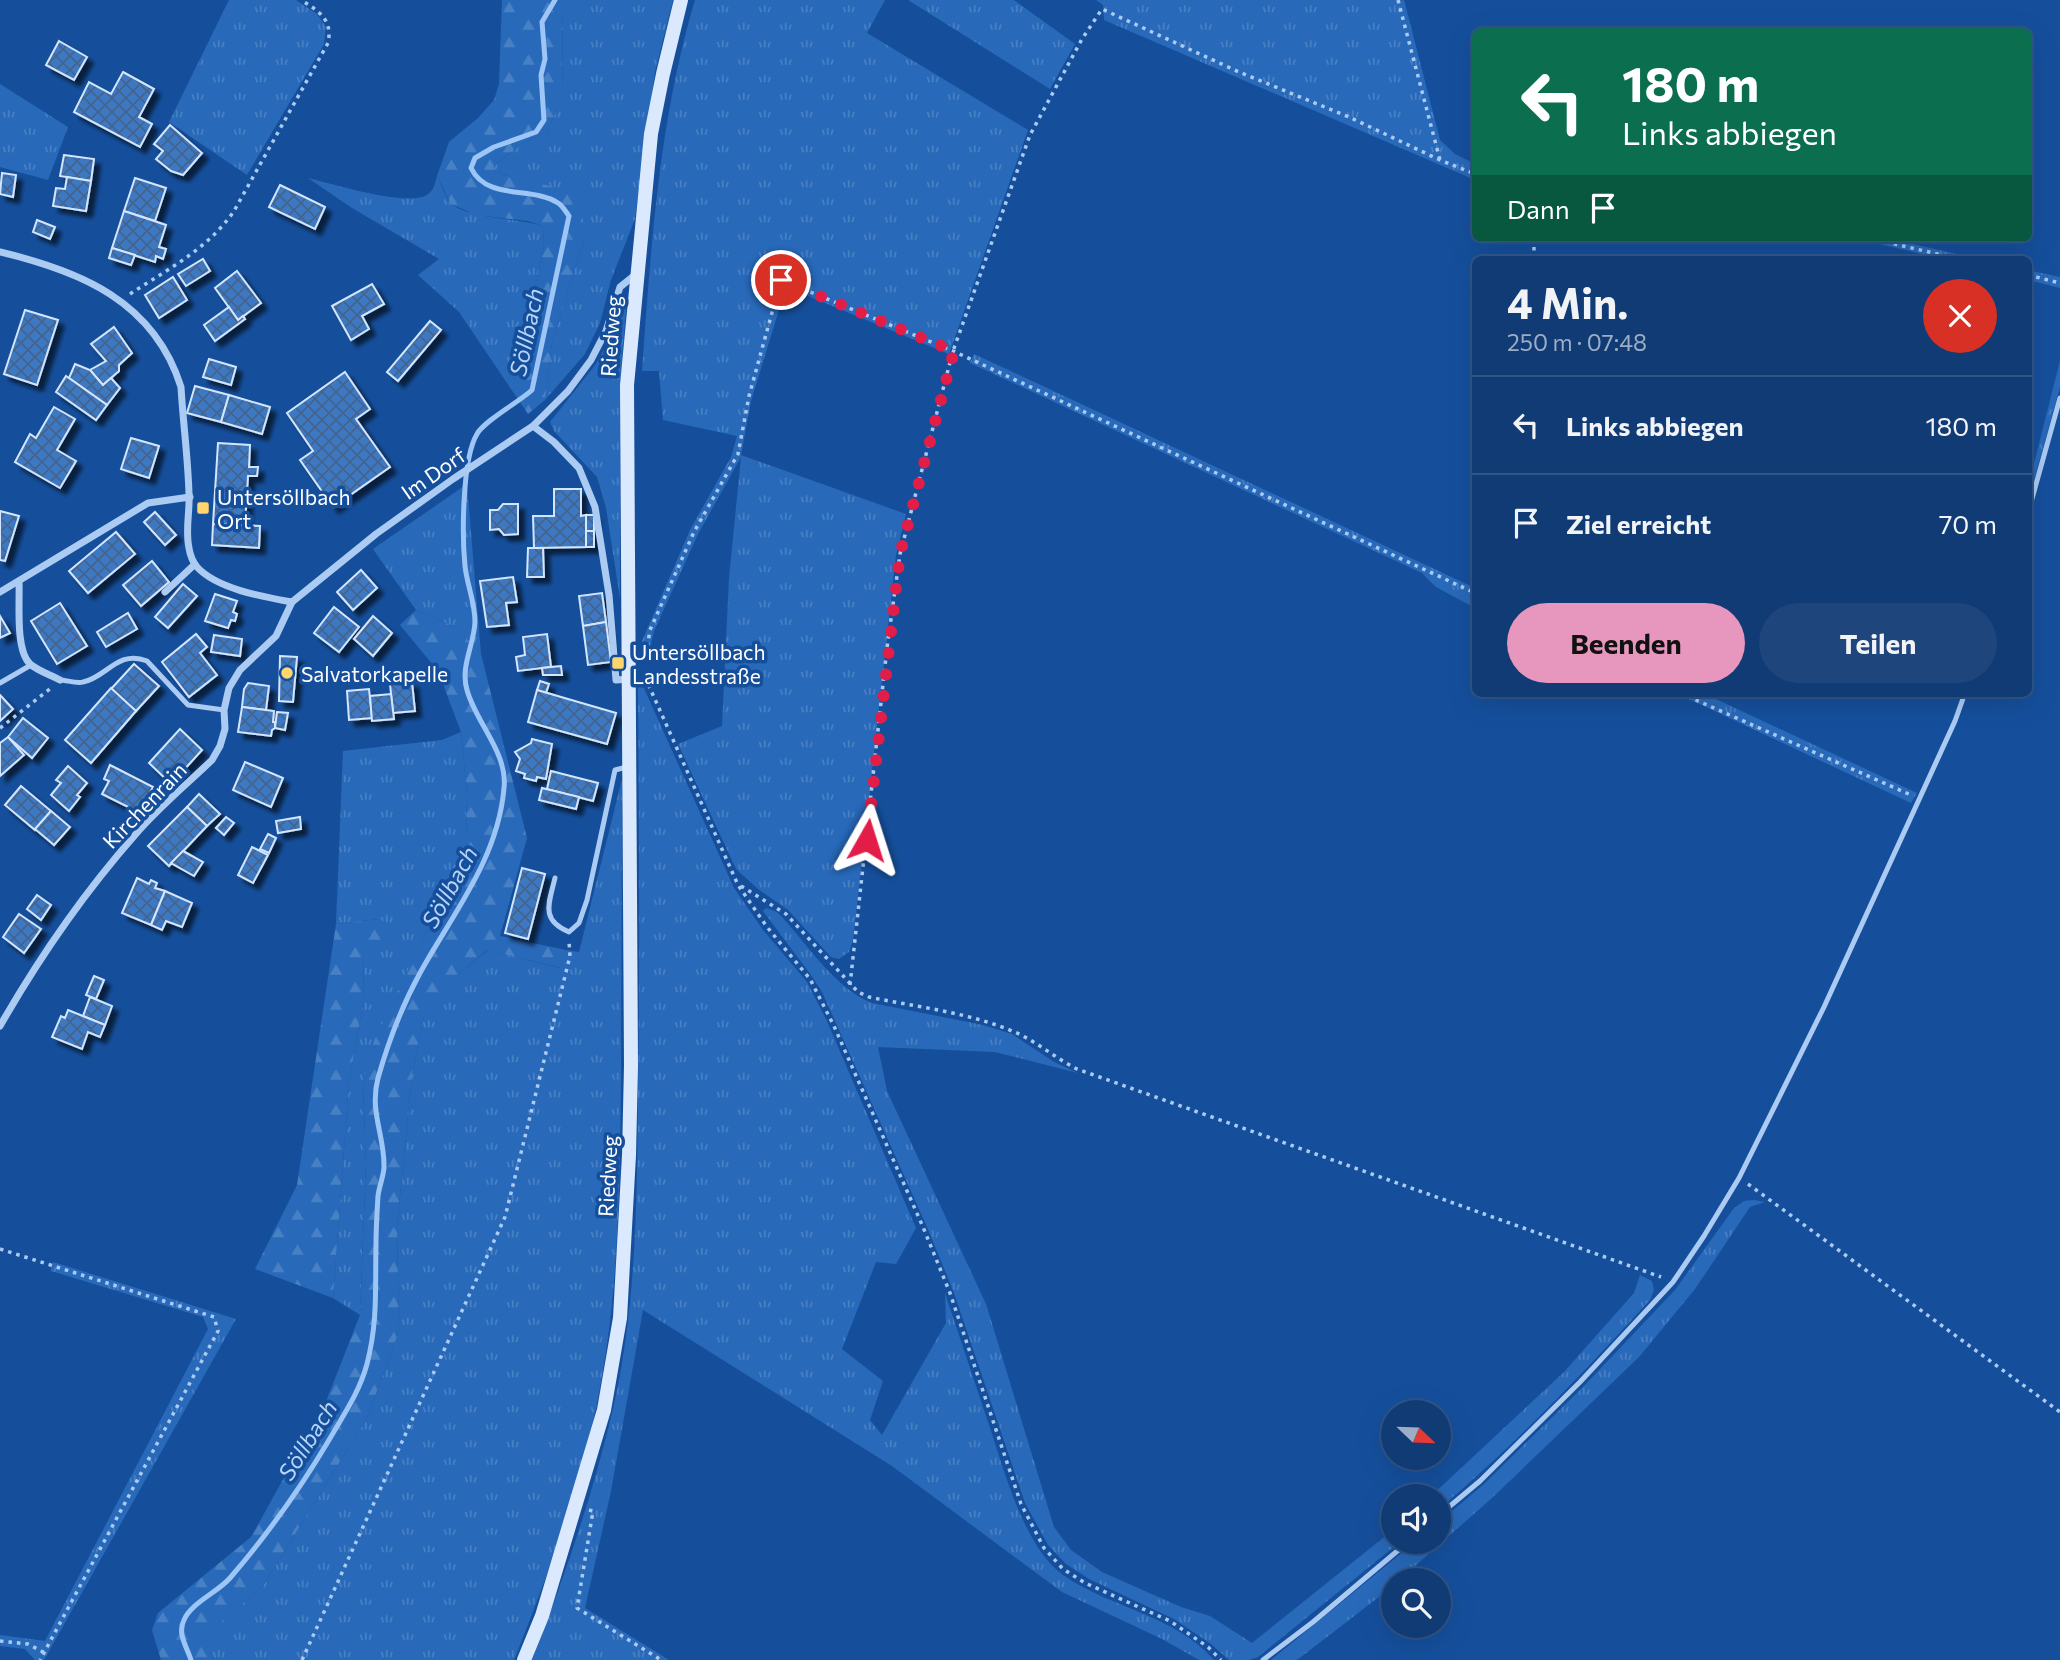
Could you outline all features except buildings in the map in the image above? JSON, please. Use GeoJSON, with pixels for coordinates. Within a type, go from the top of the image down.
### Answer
{"type":"FeatureCollection","features":[{"type":"Feature","properties":{"kind":"main road","name":"Riedweg"},"geometry":{"type":"LineString","coordinates":[[524,1660],[542,1616],[604,1410],[620,1318],[629,1155],[630,766],[636,676],[627,385],[651,134],[681,0]]}},
{"type":"Feature","properties":{"kind":"street"},"geometry":{"type":"LineString","coordinates":[[0,252],[47,265],[88,281],[122,300],[146,324],[175,370],[181,387],[190,497],[187,533],[194,565],[217,582],[262,597],[292,603]]}},
{"type":"Feature","properties":{"kind":"street","name":"Im Dorf"},"geometry":{"type":"LineString","coordinates":[[292,603],[376,534],[533,426],[568,391],[591,360],[606,331],[620,287],[636,274]]}},
{"type":"Feature","properties":{"kind":"street"},"geometry":{"type":"LineString","coordinates":[[533,426],[554,442],[579,468],[595,507],[609,595],[617,680],[636,676]]}},
{"type":"Feature","properties":{"kind":"street"},"geometry":{"type":"LineString","coordinates":[[0,592],[148,503],[190,497]]}},
{"type":"Feature","properties":{"kind":"street"},"geometry":{"type":"LineString","coordinates":[[165,592],[194,565]]}},
{"type":"Feature","properties":{"kind":"street"},"geometry":{"type":"LineString","coordinates":[[19,582],[23,655],[31,665],[60,680]]}},
{"type":"Feature","properties":{"kind":"street","name":"Kirchenrain"},"geometry":{"type":"LineString","coordinates":[[0,1026],[27,979],[70,915],[136,833],[212,760],[225,729],[224,710],[229,688],[240,670],[276,636],[292,603]]}},
{"type":"Feature","properties":{"kind":"lane"},"geometry":{"type":"LineString","coordinates":[[2032,499],[2060,398]]}},
{"type":"Feature","properties":{"kind":"lane"},"geometry":{"type":"LineString","coordinates":[[60,680],[83,682],[127,658],[138,657],[147,661],[188,705],[224,710]]}},
{"type":"Feature","properties":{"kind":"lane"},"geometry":{"type":"LineString","coordinates":[[0,683],[31,665]]}},
{"type":"Feature","properties":{"kind":"lane"},"geometry":{"type":"LineString","coordinates":[[1451,1505],[1480,1481],[1580,1382],[1673,1282],[1704,1236],[1739,1178],[1824,1007],[1963,697]]}},
{"type":"Feature","properties":{"kind":"lane"},"geometry":{"type":"LineString","coordinates":[[555,878],[547,910],[552,922],[569,932],[579,923],[587,900],[615,770],[630,766]]}},
{"type":"Feature","properties":{"kind":"lane"},"geometry":{"type":"LineString","coordinates":[[1263,1660],[1393,1554]]}},
{"type":"Feature","properties":{"kind":"path"},"geometry":{"type":"LineString","coordinates":[[122,300],[207,244],[221,231],[234,211],[328,43],[329,26],[326,19],[302,0]]}},
{"type":"Feature","properties":{"kind":"path"},"geometry":{"type":"LineString","coordinates":[[1398,0],[1440,160]]}},
{"type":"Feature","properties":{"kind":"path"},"geometry":{"type":"LineString","coordinates":[[850,985],[900,554],[954,351],[1030,135],[1082,39],[1102,9],[1239,72],[1349,117],[1472,173]]}},
{"type":"Feature","properties":{"kind":"path"},"geometry":{"type":"LineString","coordinates":[[1885,242],[1946,256]]}},
{"type":"Feature","properties":{"kind":"path"},"geometry":{"type":"LineString","coordinates":[[2032,276],[2060,283]]}},
{"type":"Feature","properties":{"kind":"path"},"geometry":{"type":"LineString","coordinates":[[1221,1660],[1208,1647],[1170,1621],[1085,1583],[1063,1569],[1044,1548],[1020,1504],[945,1282],[834,1026],[810,979],[767,927],[738,885],[636,676],[650,630],[694,532],[738,454],[749,396],[781,280],[954,351],[1472,592]]}},
{"type":"Feature","properties":{"kind":"path"},"geometry":{"type":"LineString","coordinates":[[0,728],[36,702],[60,680]]}},
{"type":"Feature","properties":{"kind":"path"},"geometry":{"type":"LineString","coordinates":[[1689,697],[1920,798]]}},
{"type":"Feature","properties":{"kind":"path"},"geometry":{"type":"LineString","coordinates":[[738,885],[786,914],[850,985],[869,997],[983,1021],[1013,1031],[1077,1069],[1673,1282]]}},
{"type":"Feature","properties":{"kind":"path"},"geometry":{"type":"LineString","coordinates":[[302,1660],[505,1217],[570,956],[569,932]]}},
{"type":"Feature","properties":{"kind":"path"},"geometry":{"type":"LineString","coordinates":[[1739,1178],[2060,1412]]}},
{"type":"Feature","properties":{"kind":"path"},"geometry":{"type":"LineString","coordinates":[[0,1249],[214,1317],[218,1331],[40,1660]]}},
{"type":"Feature","properties":{"kind":"path"},"geometry":{"type":"LineString","coordinates":[[577,1505],[593,1511],[577,1608],[661,1660]]}},
{"type":"Feature","properties":{"kind":"path"},"geometry":{"type":"LineString","coordinates":[[0,1641],[28,1644],[45,1653]]}},
{"type":"Feature","properties":{"kind":"green space"},"geometry":{"type":"Polygon","coordinates":[[[229,0],[296,0],[317,14],[326,27],[324,44],[247,175],[169,122],[229,0]]]}},
{"type":"Feature","properties":{"kind":"green space"},"geometry":{"type":"Polygon","coordinates":[[[502,0],[563,0],[562,97],[547,132],[523,143],[494,166],[496,172],[561,189],[582,198],[584,240],[552,342],[545,400],[528,414],[507,383],[521,353],[544,246],[543,226],[528,221],[476,215],[451,204],[437,176],[449,142],[478,118],[494,100],[499,84],[502,0]]]}},
{"type":"Feature","properties":{"kind":"green space"},"geometry":{"type":"Polygon","coordinates":[[[563,0],[673,0],[655,72],[635,219],[611,280],[600,323],[585,354],[545,400],[552,342],[584,240],[525,181],[496,172],[494,166],[523,143],[547,132],[562,97],[563,0]]]}},
{"type":"Feature","properties":{"kind":"green space"},"geometry":{"type":"Polygon","coordinates":[[[695,0],[885,0],[867,33],[1028,130],[949,354],[786,287],[751,401],[741,455],[906,514],[896,555],[853,940],[849,952],[839,959],[831,957],[788,910],[736,869],[678,744],[722,726],[729,578],[741,457],[698,534],[654,631],[647,661],[641,655],[642,641],[690,530],[731,457],[737,436],[663,420],[659,371],[642,371],[658,184],[673,91],[695,0]]]}},
{"type":"Feature","properties":{"kind":"green space"},"geometry":{"type":"Polygon","coordinates":[[[908,0],[1014,0],[1075,44],[1050,89],[908,0]]]}},
{"type":"Feature","properties":{"kind":"green space"},"geometry":{"type":"Polygon","coordinates":[[[1096,0],[1404,0],[1440,140],[1455,154],[1472,162],[1472,179],[1104,20],[1103,5],[1096,0]]]}},
{"type":"Feature","properties":{"kind":"green space"},"geometry":{"type":"Polygon","coordinates":[[[0,84],[68,127],[48,180],[0,167],[0,84]]]}},
{"type":"Feature","properties":{"kind":"green space"},"geometry":{"type":"Polygon","coordinates":[[[437,176],[448,199],[457,208],[480,215],[543,226],[544,246],[521,353],[507,383],[459,312],[418,275],[439,259],[352,208],[308,178],[369,193],[417,198],[427,195],[433,189],[437,176]]]}},
{"type":"Feature","properties":{"kind":"green space"},"geometry":{"type":"Polygon","coordinates":[[[1871,242],[1904,242],[1966,256],[1930,256],[1871,242]]]}},
{"type":"Feature","properties":{"kind":"green space"},"geometry":{"type":"Polygon","coordinates":[[[2032,271],[2060,277],[2060,288],[2032,281],[2032,271]]]}},
{"type":"Feature","properties":{"kind":"green space"},"geometry":{"type":"Polygon","coordinates":[[[627,299],[620,384],[620,598],[606,508],[597,477],[554,431],[550,422],[596,364],[613,332],[624,300],[627,299]]]}},
{"type":"Feature","properties":{"kind":"green space"},"geometry":{"type":"Polygon","coordinates":[[[974,354],[1472,587],[1472,606],[1436,587],[1422,573],[970,363],[974,354]]]}},
{"type":"Feature","properties":{"kind":"green space"},"geometry":{"type":"Polygon","coordinates":[[[2060,361],[2060,387],[2032,487],[2032,471],[2060,361]]]}},
{"type":"Feature","properties":{"kind":"green space"},"geometry":{"type":"Polygon","coordinates":[[[467,484],[481,654],[457,628],[416,610],[373,549],[467,484]]]}},
{"type":"Feature","properties":{"kind":"green space"},"geometry":{"type":"Polygon","coordinates":[[[416,610],[457,628],[481,654],[527,838],[500,936],[566,950],[561,968],[487,950],[461,972],[425,1011],[412,1075],[397,1227],[399,1331],[367,1418],[263,1586],[208,1633],[213,1660],[161,1660],[152,1630],[158,1613],[251,1537],[325,1404],[360,1315],[366,1163],[363,1083],[374,1041],[422,940],[453,891],[466,842],[467,795],[461,732],[438,671],[400,625],[416,610]]]}},
{"type":"Feature","properties":{"kind":"green space"},"geometry":{"type":"Polygon","coordinates":[[[642,684],[734,888],[763,930],[807,982],[826,1019],[916,1228],[896,1264],[876,1262],[842,1349],[883,1381],[870,1420],[882,1435],[946,1323],[945,1293],[1007,1481],[1025,1525],[1049,1562],[1081,1586],[1181,1632],[1214,1660],[1199,1660],[1162,1639],[1062,1592],[892,1466],[643,1310],[611,1491],[585,1608],[669,1660],[532,1660],[596,1473],[613,1409],[627,1330],[637,1169],[638,687],[642,684]]]}},
{"type":"Feature","properties":{"kind":"green space"},"geometry":{"type":"Polygon","coordinates":[[[1685,697],[1712,697],[1917,793],[1911,803],[1685,697]]]}},
{"type":"Feature","properties":{"kind":"green space"},"geometry":{"type":"Polygon","coordinates":[[[461,732],[467,795],[466,843],[453,891],[422,940],[363,1083],[366,1163],[360,1315],[333,1298],[349,1082],[363,1004],[364,955],[379,919],[336,924],[343,751],[442,740],[461,732]]]}},
{"type":"Feature","properties":{"kind":"green space"},"geometry":{"type":"Polygon","coordinates":[[[622,779],[620,1159],[614,1284],[604,1367],[571,1504],[514,1660],[213,1660],[207,1633],[263,1586],[367,1418],[399,1331],[397,1227],[412,1075],[425,1010],[461,972],[488,950],[560,968],[566,950],[579,952],[622,779]]]}},
{"type":"Feature","properties":{"kind":"green space"},"geometry":{"type":"Polygon","coordinates":[[[766,908],[777,912],[832,975],[858,996],[872,1003],[983,1025],[1012,1034],[1054,1062],[1078,1073],[995,1052],[878,1047],[887,1091],[986,1304],[1054,1527],[1071,1550],[1102,1572],[1181,1607],[1210,1616],[1252,1643],[1381,1540],[1381,1554],[1385,1554],[1258,1657],[1229,1660],[1174,1619],[1089,1579],[1066,1564],[1048,1545],[1025,1503],[954,1293],[822,992],[763,911],[766,908]]]}},
{"type":"Feature","properties":{"kind":"green space"},"geometry":{"type":"Polygon","coordinates":[[[379,919],[401,930],[364,955],[363,1004],[349,1082],[333,1298],[255,1269],[297,1185],[336,924],[379,919]]]}},
{"type":"Feature","properties":{"kind":"green space"},"geometry":{"type":"Polygon","coordinates":[[[1744,1201],[1765,1202],[1750,1207],[1695,1289],[1639,1357],[1451,1534],[1451,1512],[1483,1485],[1582,1388],[1675,1290],[1734,1208],[1744,1201]]]}},
{"type":"Feature","properties":{"kind":"green space"},"geometry":{"type":"Polygon","coordinates":[[[53,1262],[236,1319],[44,1660],[35,1660],[25,1649],[0,1646],[0,1635],[45,1641],[208,1329],[203,1317],[51,1271],[53,1262]]]}},
{"type":"Feature","properties":{"kind":"green space"},"geometry":{"type":"Polygon","coordinates":[[[1640,1275],[1652,1281],[1654,1290],[1650,1300],[1548,1408],[1451,1498],[1451,1484],[1444,1484],[1564,1372],[1634,1293],[1640,1275]]]}},
{"type":"Feature","properties":{"kind":"green space"},"geometry":{"type":"Polygon","coordinates":[[[1400,1554],[1428,1554],[1413,1568],[1383,1568],[1400,1554]]]}},
{"type":"Feature","properties":{"kind":"green space"},"geometry":{"type":"Polygon","coordinates":[[[1381,1570],[1381,1595],[1297,1660],[1271,1660],[1381,1570]]]}},
{"type":"Feature","properties":{"kind":"waterway","name":"Söllbach"},"geometry":{"type":"LineString","coordinates":[[191,1660],[182,1630],[187,1614],[230,1578],[270,1528],[318,1458],[351,1403],[364,1375],[371,1348],[374,1319],[378,1196],[384,1168],[375,1102],[378,1078],[408,998],[472,885],[493,838],[500,814],[504,788],[501,763],[471,702],[465,681],[475,622],[464,553],[468,461],[481,429],[532,390],[569,216],[559,204],[547,198],[488,185],[478,178],[471,168],[475,158],[494,147],[536,132],[544,120],[541,75],[545,59],[542,22],[555,0]]}},
{"type":"Feature","properties":{"kind":"place","name":"Untersöllbach Ort"},"geometry":{"type":"Point","coordinates":[203,508]}},
{"type":"Feature","properties":{"kind":"place","name":"Untersöllbach Landesstraße"},"geometry":{"type":"Point","coordinates":[618,663]}},
{"type":"Feature","properties":{"kind":"place","name":"Salvatorkapelle"},"geometry":{"type":"Point","coordinates":[287,673]}},
{"type":"Feature","properties":{"kind":"route"},"geometry":{"type":"LineString","coordinates":[[781,280],[954,351],[900,554],[887,648],[867,840]]}}]}
